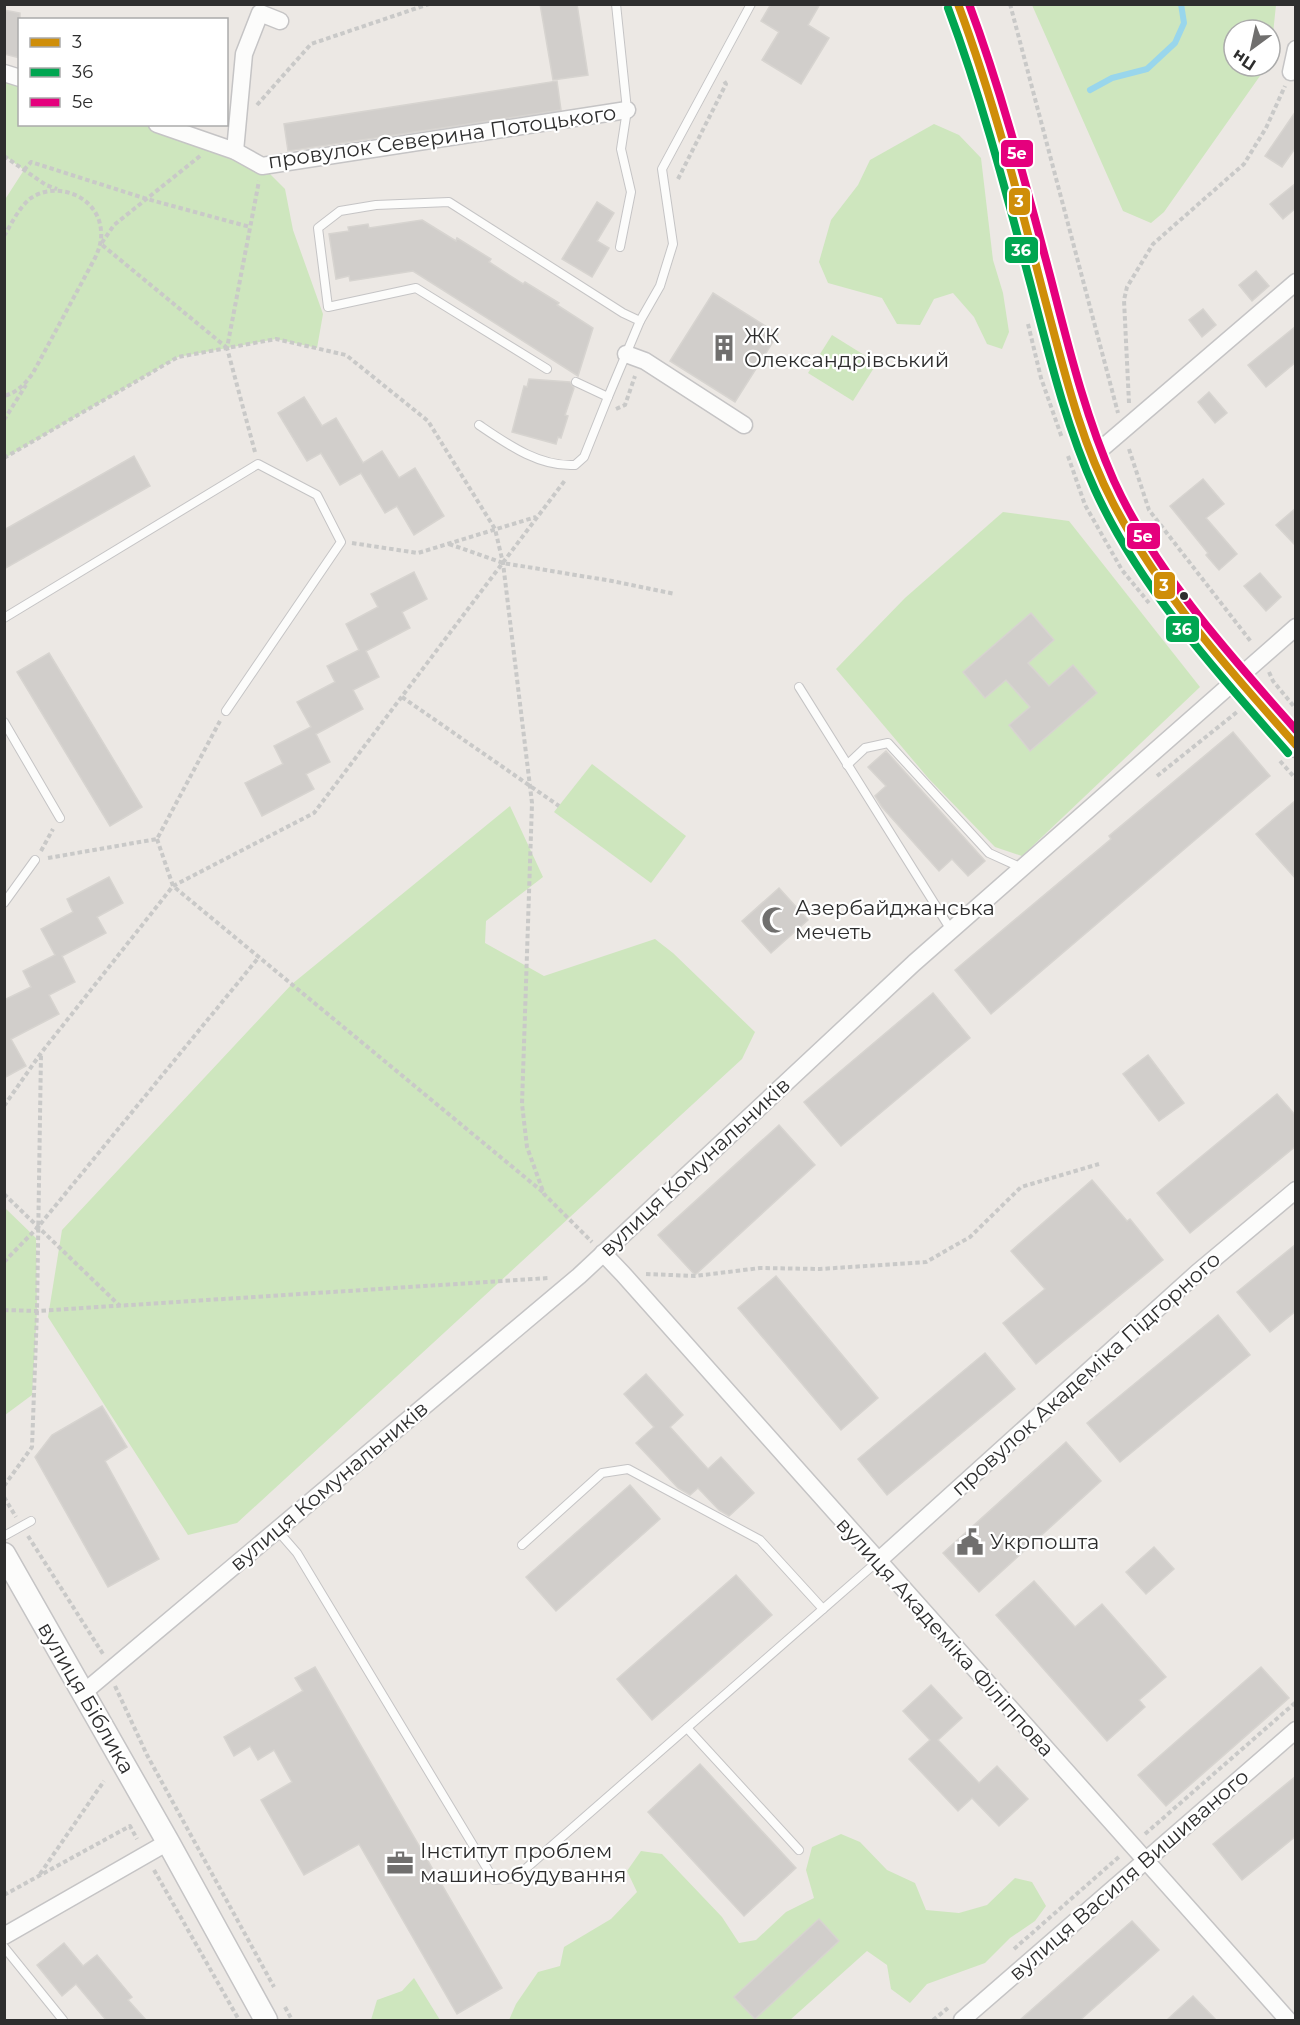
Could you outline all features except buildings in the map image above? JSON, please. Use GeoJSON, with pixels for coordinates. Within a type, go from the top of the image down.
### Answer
{"type":"FeatureCollection","features":[{"type":"Feature","properties":{"kind":"main road"},"geometry":{"type":"LineString","coordinates":[[958,4],[1004,140],[1051,322],[1081,424],[1113,502],[1144,557],[1184,613],[1238,680],[1296,746]]}},
{"type":"Feature","properties":{"kind":"main road","name":"вулиця Біблика"},"geometry":{"type":"LineString","coordinates":[[4,1554],[168,1842],[266,2020]]}},
{"type":"Feature","properties":{"kind":"street"},"geometry":{"type":"LineString","coordinates":[[235,151],[244,54],[260,13],[280,21]]}},
{"type":"Feature","properties":{"kind":"street"},"geometry":{"type":"LineString","coordinates":[[1291,72],[1296,50]]}},
{"type":"Feature","properties":{"kind":"street","name":"провулок Северина Потоцького"},"geometry":{"type":"LineString","coordinates":[[163,126],[235,151],[262,166],[627,110]]}},
{"type":"Feature","properties":{"kind":"street"},"geometry":{"type":"LineString","coordinates":[[1093,456],[1296,282]]}},
{"type":"Feature","properties":{"kind":"street"},"geometry":{"type":"LineString","coordinates":[[626,354],[645,361],[744,425]]}},
{"type":"Feature","properties":{"kind":"street","name":"вулиця Комунальників"},"geometry":{"type":"LineString","coordinates":[[83,1693],[579,1276],[951,930],[1296,627]]}},
{"type":"Feature","properties":{"kind":"street","name":"провулок Академіка Підгорного"},"geometry":{"type":"LineString","coordinates":[[878,1561],[1197,1273],[1296,1190]]}},
{"type":"Feature","properties":{"kind":"street","name":"вулиця Академіка Філіппова"},"geometry":{"type":"LineString","coordinates":[[603,1253],[1288,2020]]}},
{"type":"Feature","properties":{"kind":"street","name":"вулиця Василя Вишиваного"},"geometry":{"type":"LineString","coordinates":[[962,2020],[1296,1730]]}},
{"type":"Feature","properties":{"kind":"street"},"geometry":{"type":"LineString","coordinates":[[4,1936],[168,1842]]}},
{"type":"Feature","properties":{"kind":"lane"},"geometry":{"type":"LineString","coordinates":[[616,4],[627,110],[621,148],[631,192],[620,247]]}},
{"type":"Feature","properties":{"kind":"lane"},"geometry":{"type":"LineString","coordinates":[[479,425],[519,452],[562,466],[575,465],[584,457],[640,321],[660,286],[673,244],[662,169],[751,4]]}},
{"type":"Feature","properties":{"kind":"lane"},"geometry":{"type":"LineString","coordinates":[[547,369],[416,288],[328,307],[318,228],[340,211],[376,204],[449,202],[623,313],[640,321]]}},
{"type":"Feature","properties":{"kind":"lane"},"geometry":{"type":"LineString","coordinates":[[576,382],[608,398]]}},
{"type":"Feature","properties":{"kind":"lane"},"geometry":{"type":"LineString","coordinates":[[4,618],[258,464],[317,495],[341,542],[226,711]]}},
{"type":"Feature","properties":{"kind":"lane"},"geometry":{"type":"LineString","coordinates":[[799,687],[951,930]]}},
{"type":"Feature","properties":{"kind":"lane"},"geometry":{"type":"LineString","coordinates":[[4,722],[60,818]]}},
{"type":"Feature","properties":{"kind":"lane"},"geometry":{"type":"LineString","coordinates":[[848,765],[865,748],[888,743],[989,853],[1022,868]]}},
{"type":"Feature","properties":{"kind":"lane"},"geometry":{"type":"LineString","coordinates":[[4,903],[35,860]]}},
{"type":"Feature","properties":{"kind":"lane"},"geometry":{"type":"LineString","coordinates":[[522,1545],[602,1473],[628,1469],[760,1540],[823,1609]]}},
{"type":"Feature","properties":{"kind":"lane"},"geometry":{"type":"LineString","coordinates":[[4,1536],[31,1521]]}},
{"type":"Feature","properties":{"kind":"lane"},"geometry":{"type":"LineString","coordinates":[[277,1530],[297,1553],[494,1880],[515,1878],[878,1561]]}},
{"type":"Feature","properties":{"kind":"lane"},"geometry":{"type":"LineString","coordinates":[[687,1728],[799,1850]]}},
{"type":"Feature","properties":{"kind":"lane"},"geometry":{"type":"LineString","coordinates":[[4,1947],[63,2020]]}},
{"type":"Feature","properties":{"kind":"path"},"geometry":{"type":"LineString","coordinates":[[238,128],[310,44],[429,4]]}},
{"type":"Feature","properties":{"kind":"path"},"geometry":{"type":"LineString","coordinates":[[1010,4],[1149,510],[1262,656]]}},
{"type":"Feature","properties":{"kind":"path"},"geometry":{"type":"LineString","coordinates":[[1126,428],[1124,300],[1127,287],[1153,244],[1245,164],[1266,128],[1291,72]]}},
{"type":"Feature","properties":{"kind":"path"},"geometry":{"type":"LineString","coordinates":[[4,420],[33,374],[101,244],[114,225],[214,144]]}},
{"type":"Feature","properties":{"kind":"path"},"geometry":{"type":"LineString","coordinates":[[4,156],[46,185],[74,194],[87,202],[96,214],[101,228],[101,244]]}},
{"type":"Feature","properties":{"kind":"path"},"geometry":{"type":"LineString","coordinates":[[24,170],[31,162],[147,199],[250,227]]}},
{"type":"Feature","properties":{"kind":"path"},"geometry":{"type":"LineString","coordinates":[[258,464],[227,348],[262,166]]}},
{"type":"Feature","properties":{"kind":"path"},"geometry":{"type":"LineString","coordinates":[[4,236],[20,209],[31,198],[45,192],[60,190]]}},
{"type":"Feature","properties":{"kind":"path"},"geometry":{"type":"LineString","coordinates":[[101,244],[227,348]]}},
{"type":"Feature","properties":{"kind":"path"},"geometry":{"type":"LineString","coordinates":[[4,458],[178,357],[276,339],[346,355],[428,421],[495,529],[503,563],[532,811],[522,1104],[527,1147],[544,1194]]}},
{"type":"Feature","properties":{"kind":"path"},"geometry":{"type":"LineString","coordinates":[[4,396],[12,394],[24,385],[33,374]]}},
{"type":"Feature","properties":{"kind":"path"},"geometry":{"type":"LineString","coordinates":[[341,542],[418,553],[537,517]]}},
{"type":"Feature","properties":{"kind":"path"},"geometry":{"type":"LineString","coordinates":[[449,544],[503,563],[675,594]]}},
{"type":"Feature","properties":{"kind":"path"},"geometry":{"type":"LineString","coordinates":[[4,1106],[41,1053],[173,886],[314,813],[503,563]]}},
{"type":"Feature","properties":{"kind":"path"},"geometry":{"type":"LineString","coordinates":[[1273,681],[1296,709]]}},
{"type":"Feature","properties":{"kind":"path"},"geometry":{"type":"LineString","coordinates":[[402,697],[559,806]]}},
{"type":"Feature","properties":{"kind":"path"},"geometry":{"type":"LineString","coordinates":[[226,711],[157,839],[173,886],[544,1194],[603,1253]]}},
{"type":"Feature","properties":{"kind":"path"},"geometry":{"type":"LineString","coordinates":[[1151,781],[1237,712]]}},
{"type":"Feature","properties":{"kind":"path"},"geometry":{"type":"LineString","coordinates":[[35,860],[60,818]]}},
{"type":"Feature","properties":{"kind":"path"},"geometry":{"type":"LineString","coordinates":[[35,860],[157,839]]}},
{"type":"Feature","properties":{"kind":"path"},"geometry":{"type":"LineString","coordinates":[[4,1262],[38,1227],[259,957]]}},
{"type":"Feature","properties":{"kind":"path"},"geometry":{"type":"LineString","coordinates":[[4,1486],[32,1447],[37,1311],[41,1053]]}},
{"type":"Feature","properties":{"kind":"path"},"geometry":{"type":"LineString","coordinates":[[623,1274],[695,1276],[760,1268],[820,1269],[926,1262],[970,1237],[1021,1187],[1099,1164]]}},
{"type":"Feature","properties":{"kind":"path"},"geometry":{"type":"LineString","coordinates":[[4,1194],[120,1306]]}},
{"type":"Feature","properties":{"kind":"path"},"geometry":{"type":"LineString","coordinates":[[4,1310],[37,1311],[579,1276]]}},
{"type":"Feature","properties":{"kind":"path"},"geometry":{"type":"LineString","coordinates":[[4,1497],[101,1648],[147,1755],[276,1990]]}},
{"type":"Feature","properties":{"kind":"path"},"geometry":{"type":"LineString","coordinates":[[1013,1950],[1296,1702]]}},
{"type":"Feature","properties":{"kind":"path"},"geometry":{"type":"LineString","coordinates":[[38,1877],[104,1781]]}},
{"type":"Feature","properties":{"kind":"path"},"geometry":{"type":"LineString","coordinates":[[4,1895],[130,1826],[239,2020]]}},
{"type":"Feature","properties":{"kind":"path"},"geometry":{"type":"LineString","coordinates":[[281,2000],[292,2020]]}},
{"type":"Feature","properties":{"kind":"path"},"geometry":{"type":"LineString","coordinates":[[933,2020],[951,2005]]}},
{"type":"Feature","properties":{"kind":"green space"},"geometry":{"type":"Polygon","coordinates":[[[1032,5],[1276,5],[1275,18],[1222,18],[1222,78],[1259,78],[1164,212],[1151,223],[1123,211],[1032,5]]]}},
{"type":"Feature","properties":{"kind":"green space"},"geometry":{"type":"Polygon","coordinates":[[[5,73],[18,78],[18,126],[160,126],[262,166],[285,189],[293,230],[323,314],[317,348],[276,339],[178,357],[5,458],[4,201],[24,170],[5,156],[5,73]]]}},
{"type":"Feature","properties":{"kind":"green space"},"geometry":{"type":"Polygon","coordinates":[[[934,124],[959,135],[981,158],[993,260],[1003,293],[1009,332],[1002,349],[987,344],[974,317],[953,293],[934,299],[920,325],[897,324],[882,298],[828,283],[819,262],[831,220],[858,185],[870,160],[934,124]]]}},
{"type":"Feature","properties":{"kind":"green space"},"geometry":{"type":"Polygon","coordinates":[[[832,335],[877,363],[853,401],[808,373],[832,335]]]}},
{"type":"Feature","properties":{"kind":"green space"},"geometry":{"type":"Polygon","coordinates":[[[1003,512],[1069,521],[1200,687],[1022,856],[995,847],[929,779],[836,669],[905,598],[1003,512]]]}},
{"type":"Feature","properties":{"kind":"green space"},"geometry":{"type":"Polygon","coordinates":[[[592,764],[686,836],[651,883],[554,812],[592,764]]]}},
{"type":"Feature","properties":{"kind":"green space"},"geometry":{"type":"Polygon","coordinates":[[[510,806],[543,877],[486,921],[485,943],[544,976],[655,939],[673,953],[755,1032],[742,1059],[237,1523],[188,1535],[48,1317],[62,1230],[292,984],[510,806]]]}},
{"type":"Feature","properties":{"kind":"green space"},"geometry":{"type":"Polygon","coordinates":[[[4,1207],[36,1238],[37,1311],[32,1395],[5,1415],[4,1207]]]}},
{"type":"Feature","properties":{"kind":"green space"},"geometry":{"type":"Polygon","coordinates":[[[841,1834],[860,1842],[887,1870],[915,1883],[926,1910],[959,1913],[987,1905],[1015,1878],[1032,1882],[1046,1906],[1035,1921],[1010,1938],[985,1963],[927,1984],[910,2003],[891,1989],[887,1965],[867,1951],[790,2020],[509,2020],[516,2004],[538,1972],[560,1966],[564,1947],[611,1919],[637,1892],[627,1871],[641,1851],[662,1854],[722,1917],[739,1943],[756,1940],[786,1912],[814,1898],[806,1870],[812,1847],[841,1834]]]}},
{"type":"Feature","properties":{"kind":"green space"},"geometry":{"type":"Polygon","coordinates":[[[414,1978],[440,2020],[371,2020],[377,2000],[402,1991],[414,1978]]]}},
{"type":"Feature","properties":{"kind":"waterway"},"geometry":{"type":"LineString","coordinates":[[1090,90],[1112,78],[1147,69],[1175,43],[1184,23],[1181,4]]}},
{"type":"Feature","properties":{"kind":"transit line","name":"3"},"geometry":{"type":"LineString","coordinates":[[958,4],[983,75],[1004,147],[1072,399],[1101,478],[1132,536],[1174,599],[1221,659],[1296,745]]}},
{"type":"Feature","properties":{"kind":"transit line","name":"5е"},"geometry":{"type":"LineString","coordinates":[[969,4],[1014,142],[1079,383],[1114,481],[1131,516],[1173,581],[1220,642],[1296,730]]}},
{"type":"Feature","properties":{"kind":"transit line","name":"36"},"geometry":{"type":"LineString","coordinates":[[948,8],[993,146],[1059,390],[1075,441],[1095,490],[1113,526],[1157,595],[1208,660],[1288,753]]}},
{"type":"Feature","properties":{"kind":"place","name":"ЖК Олександрівський"},"geometry":{"type":"Point","coordinates":[724,348]}},
{"type":"Feature","properties":{"kind":"place","name":"Азербайджанська мечеть"},"geometry":{"type":"Point","coordinates":[775,920]}},
{"type":"Feature","properties":{"kind":"place","name":"Укрпошта"},"geometry":{"type":"Point","coordinates":[970,1542]}},
{"type":"Feature","properties":{"kind":"place","name":"Інститут проблем машинобудування"},"geometry":{"type":"Point","coordinates":[400,1863]}}]}
